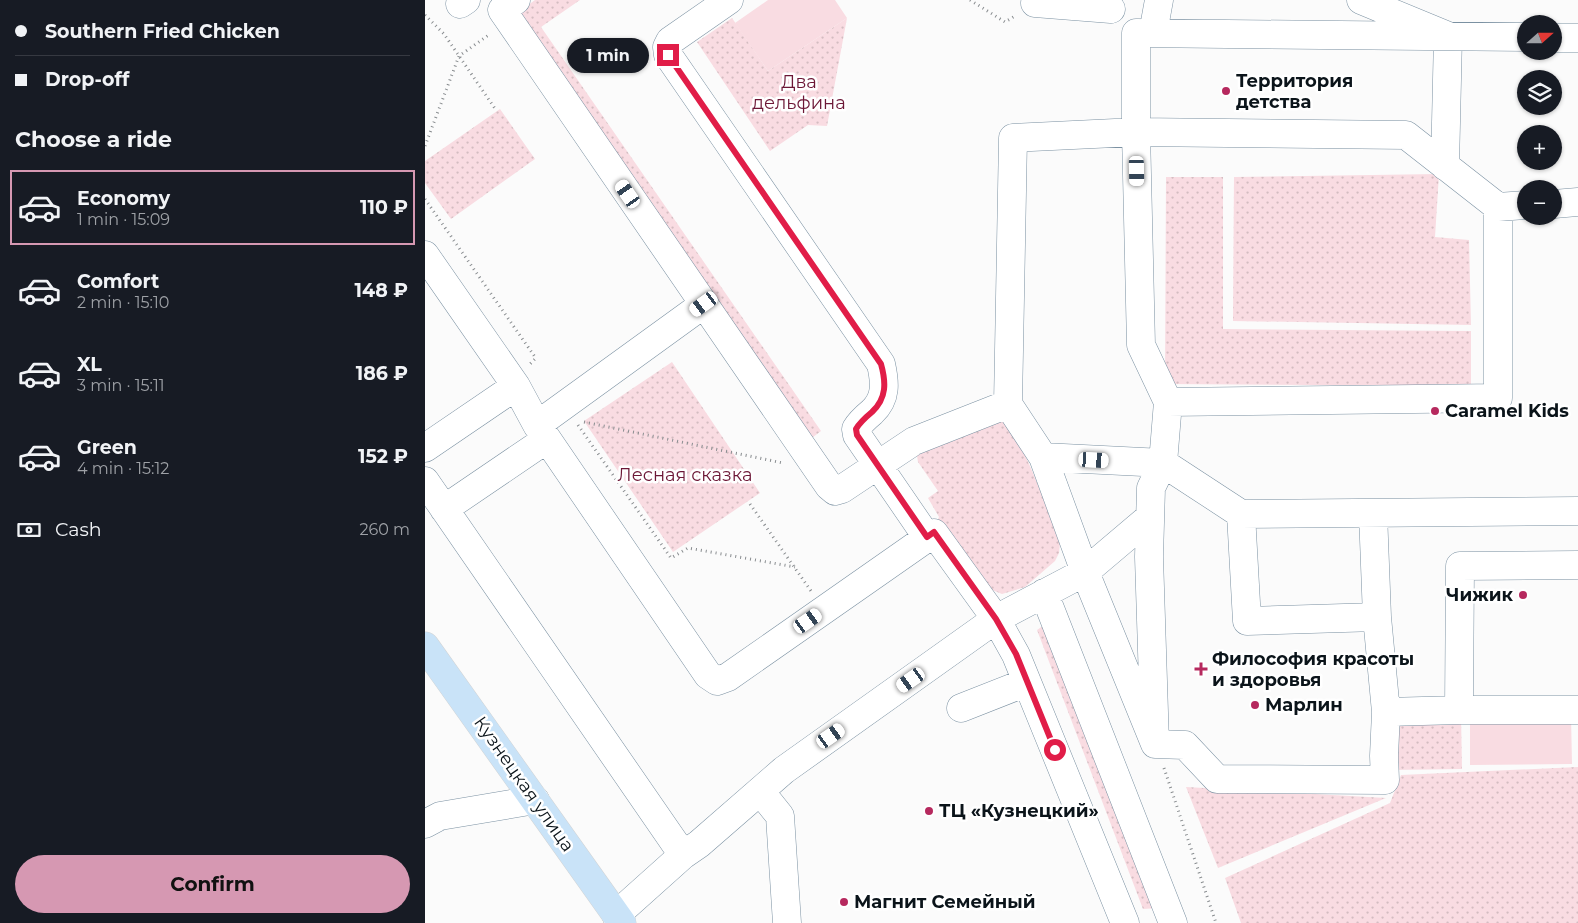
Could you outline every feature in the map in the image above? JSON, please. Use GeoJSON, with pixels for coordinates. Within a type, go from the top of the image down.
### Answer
{"type":"FeatureCollection","features":[{"type":"Feature","properties":{"kind":"main road","name":"Кузнецкая улица"},"geometry":{"type":"LineString","coordinates":[[425,646],[619,919]]}},
{"type":"Feature","properties":{"kind":"street"},"geometry":{"type":"LineString","coordinates":[[729,0],[670,41],[667,47],[668,55],[881,364],[885,379],[884,396],[875,410],[858,424],[856,429],[857,435],[927,537]]}},
{"type":"Feature","properties":{"kind":"street"},"geometry":{"type":"LineString","coordinates":[[1155,744],[1149,557],[1151,488],[1163,463],[1168,402],[1141,345],[1136,132],[1144,33],[1159,0]]}},
{"type":"Feature","properties":{"kind":"street"},"geometry":{"type":"LineString","coordinates":[[1361,0],[1448,36]]}},
{"type":"Feature","properties":{"kind":"street"},"geometry":{"type":"LineString","coordinates":[[1035,4],[1106,4],[1144,33],[1517,37]]}},
{"type":"Feature","properties":{"kind":"street"},"geometry":{"type":"LineString","coordinates":[[505,8],[704,304],[829,486],[835,491],[842,489],[913,441],[1008,404]]}},
{"type":"Feature","properties":{"kind":"street"},"geometry":{"type":"LineString","coordinates":[[1445,166],[1448,36]]}},
{"type":"Feature","properties":{"kind":"street"},"geometry":{"type":"LineString","coordinates":[[1563,38],[1578,38]]}},
{"type":"Feature","properties":{"kind":"street"},"geometry":{"type":"LineString","coordinates":[[1155,744],[1085,572],[1043,457],[1008,404],[1013,138],[1136,132],[1406,135],[1498,207],[1517,206]]}},
{"type":"Feature","properties":{"kind":"street"},"geometry":{"type":"LineString","coordinates":[[1562,203],[1578,202]]}},
{"type":"Feature","properties":{"kind":"street"},"geometry":{"type":"LineString","coordinates":[[1168,402],[1498,398],[1498,207]]}},
{"type":"Feature","properties":{"kind":"street"},"geometry":{"type":"LineString","coordinates":[[425,255],[513,381],[542,432],[708,675],[717,681],[728,677],[934,532],[996,619],[1016,654],[1125,923]]}},
{"type":"Feature","properties":{"kind":"street"},"geometry":{"type":"LineString","coordinates":[[445,509],[704,304]]}},
{"type":"Feature","properties":{"kind":"street"},"geometry":{"type":"LineString","coordinates":[[425,448],[513,381]]}},
{"type":"Feature","properties":{"kind":"street"},"geometry":{"type":"LineString","coordinates":[[1043,457],[1163,463],[1241,514],[1578,511]]}},
{"type":"Feature","properties":{"kind":"street"},"geometry":{"type":"LineString","coordinates":[[425,481],[683,855]]}},
{"type":"Feature","properties":{"kind":"street"},"geometry":{"type":"LineString","coordinates":[[1155,744],[1185,745],[1217,779],[1385,780],[1383,756],[1386,712],[1377,617],[1373,513]]}},
{"type":"Feature","properties":{"kind":"street"},"geometry":{"type":"LineString","coordinates":[[1241,514],[1247,621],[1377,617]]}},
{"type":"Feature","properties":{"kind":"street"},"geometry":{"type":"LineString","coordinates":[[619,919],[683,855],[699,844],[784,770],[996,619],[1085,572],[1150,517]]}},
{"type":"Feature","properties":{"kind":"street"},"geometry":{"type":"LineString","coordinates":[[1459,710],[1460,566],[1578,565]]}},
{"type":"Feature","properties":{"kind":"street"},"geometry":{"type":"LineString","coordinates":[[1044,593],[1173,923]]}},
{"type":"Feature","properties":{"kind":"street"},"geometry":{"type":"LineString","coordinates":[[961,708],[1027,682]]}},
{"type":"Feature","properties":{"kind":"street"},"geometry":{"type":"LineString","coordinates":[[1386,712],[1578,710]]}},
{"type":"Feature","properties":{"kind":"street"},"geometry":{"type":"LineString","coordinates":[[760,791],[780,816],[787,923]]}},
{"type":"Feature","properties":{"kind":"street"},"geometry":{"type":"LineString","coordinates":[[425,824],[440,816],[535,800]]}},
{"type":"Feature","properties":{"kind":"path"},"geometry":{"type":"LineString","coordinates":[[970,0],[1005,22],[1035,4]]}},
{"type":"Feature","properties":{"kind":"path"},"geometry":{"type":"LineString","coordinates":[[425,146],[459,56],[505,8]]}},
{"type":"Feature","properties":{"kind":"path"},"geometry":{"type":"LineString","coordinates":[[425,15],[444,34],[496,110]]}},
{"type":"Feature","properties":{"kind":"path"},"geometry":{"type":"LineString","coordinates":[[425,199],[535,357],[534,361],[513,381]]}},
{"type":"Feature","properties":{"kind":"path"},"geometry":{"type":"LineString","coordinates":[[795,567],[688,548],[671,558],[575,421],[818,470]]}},
{"type":"Feature","properties":{"kind":"path"},"geometry":{"type":"LineString","coordinates":[[750,504],[824,610]]}},
{"type":"Feature","properties":{"kind":"path"},"geometry":{"type":"LineString","coordinates":[[1155,744],[1216,923]]}},
{"type":"Feature","properties":{"kind":"green space"},"geometry":{"type":"Polygon","coordinates":[[[535,0],[580,0],[541,27],[821,431],[808,441],[516,14],[535,0]]]}},
{"type":"Feature","properties":{"kind":"green space"},"geometry":{"type":"Polygon","coordinates":[[[768,0],[835,0],[847,18],[768,71],[735,23],[768,0]]]}},
{"type":"Feature","properties":{"kind":"green space","name":"Два дельфина"},"geometry":{"type":"Polygon","coordinates":[[[732,18],[768,71],[847,18],[827,126],[808,125],[770,151],[697,42],[732,18]]]}},
{"type":"Feature","properties":{"kind":"green space"},"geometry":{"type":"Polygon","coordinates":[[[500,109],[535,159],[451,219],[425,183],[425,161],[500,109]]]}},
{"type":"Feature","properties":{"kind":"green space"},"geometry":{"type":"Polygon","coordinates":[[[1439,174],[1435,237],[1469,240],[1471,325],[1233,321],[1234,177],[1439,174]]]}},
{"type":"Feature","properties":{"kind":"green space"},"geometry":{"type":"Polygon","coordinates":[[[1166,177],[1223,177],[1223,329],[1471,331],[1471,386],[1165,384],[1166,177]]]}},
{"type":"Feature","properties":{"kind":"green space","name":"Лесная сказка"},"geometry":{"type":"Polygon","coordinates":[[[672,362],[760,493],[673,552],[584,421],[672,362]]]}},
{"type":"Feature","properties":{"kind":"green space"},"geometry":{"type":"Polygon","coordinates":[[[1000,420],[1017,440],[1026,457],[1060,543],[1059,553],[1055,561],[1025,587],[1002,594],[985,587],[936,523],[939,517],[928,498],[938,491],[918,462],[917,456],[919,452],[1000,420]]]}},
{"type":"Feature","properties":{"kind":"green space"},"geometry":{"type":"Polygon","coordinates":[[[1050,621],[1159,908],[1143,909],[1037,630],[1050,621]]]}},
{"type":"Feature","properties":{"kind":"green space"},"geometry":{"type":"Polygon","coordinates":[[[1461,715],[1462,769],[1391,770],[1390,716],[1461,715]]]}},
{"type":"Feature","properties":{"kind":"green space"},"geometry":{"type":"Polygon","coordinates":[[[1571,716],[1572,764],[1470,765],[1470,718],[1571,716]]]}},
{"type":"Feature","properties":{"kind":"green space"},"geometry":{"type":"Polygon","coordinates":[[[1578,767],[1578,923],[1241,923],[1225,878],[1390,803],[1401,775],[1578,767]]]}},
{"type":"Feature","properties":{"kind":"green space"},"geometry":{"type":"Polygon","coordinates":[[[1186,787],[1386,798],[1218,868],[1186,787]]]}},
{"type":"Feature","properties":{"kind":"place","name":"Территория детства"},"geometry":{"type":"Point","coordinates":[1226,91]}},
{"type":"Feature","properties":{"kind":"place","name":"Caramel Kids"},"geometry":{"type":"Point","coordinates":[1435,411]}},
{"type":"Feature","properties":{"kind":"place","name":"Чижик"},"geometry":{"type":"Point","coordinates":[1523,595]}},
{"type":"Feature","properties":{"kind":"place","name":"Философия красоты и здоровья"},"geometry":{"type":"Point","coordinates":[1201,669]}},
{"type":"Feature","properties":{"kind":"place","name":"Марлин"},"geometry":{"type":"Point","coordinates":[1255,705]}},
{"type":"Feature","properties":{"kind":"place","name":"ТЦ «Кузнецкий»"},"geometry":{"type":"Point","coordinates":[929,811]}},
{"type":"Feature","properties":{"kind":"place","name":"Магнит Семейный"},"geometry":{"type":"Point","coordinates":[844,902]}},
{"type":"Feature","properties":{"kind":"route"},"geometry":{"type":"LineString","coordinates":[[668,55],[881,364],[885,379],[884,396],[875,410],[858,424],[856,429],[857,435],[927,537],[934,532],[996,619],[1016,654],[1055,750]]}}]}
